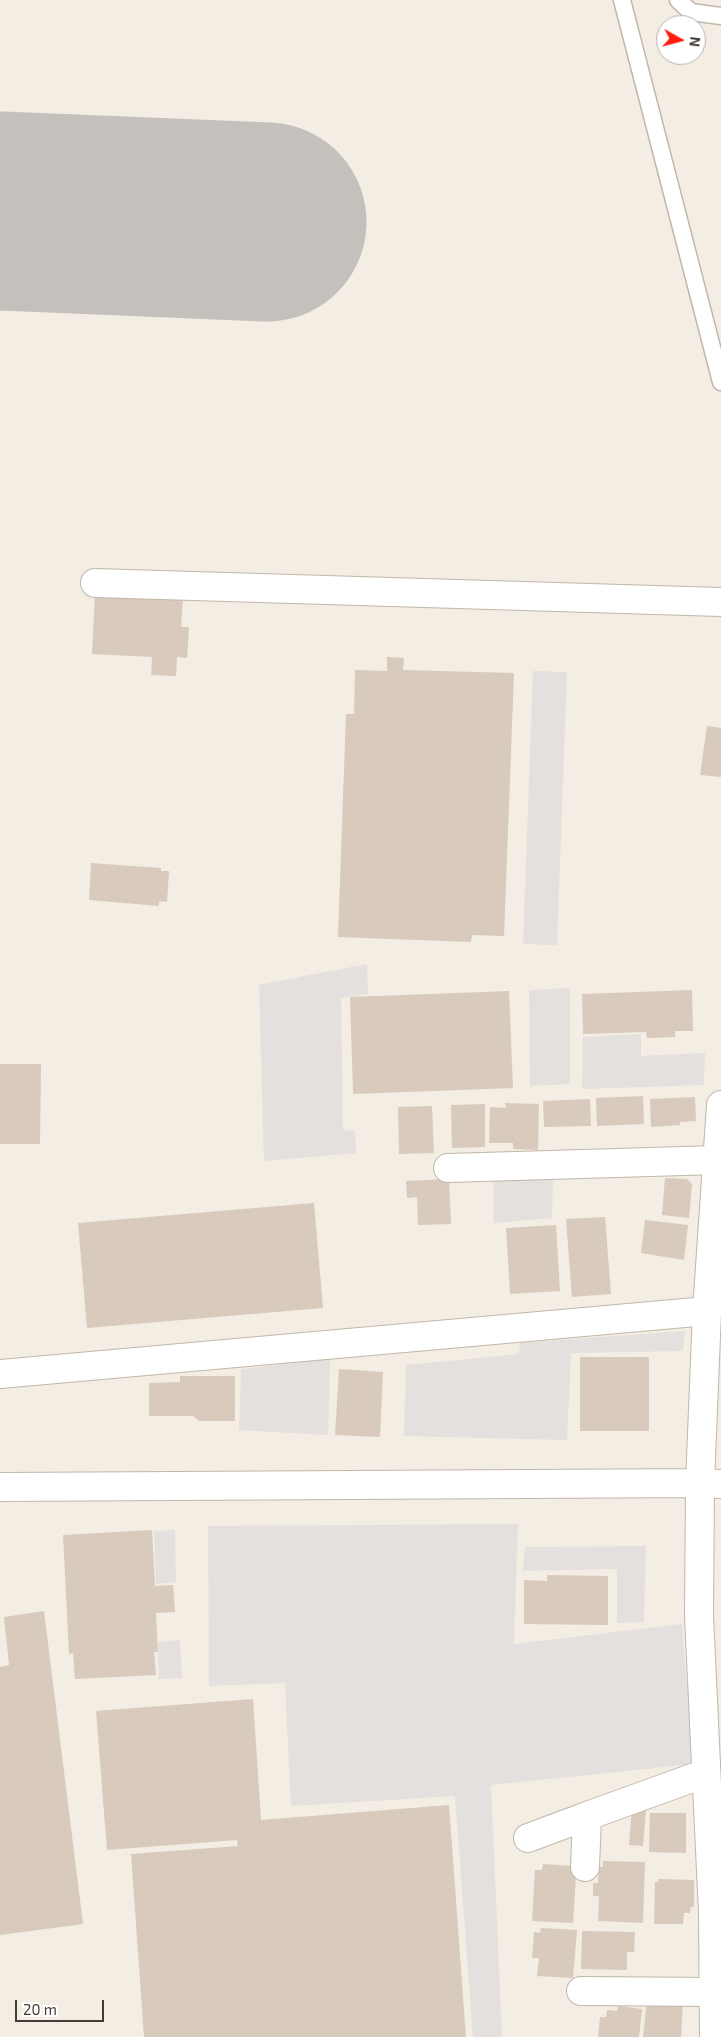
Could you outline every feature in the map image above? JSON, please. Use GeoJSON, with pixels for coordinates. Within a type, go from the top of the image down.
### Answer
{"type":"FeatureCollection","features":[{"type":"Feature","properties":{"kind":"street"},"geometry":{"type":"LineString","coordinates":[[95,583],[721,602]]}},
{"type":"Feature","properties":{"kind":"street"},"geometry":{"type":"LineString","coordinates":[[714,2037],[713,1913],[699,1616],[710,1484],[707,1311],[721,1105]]}},
{"type":"Feature","properties":{"kind":"street"},"geometry":{"type":"LineString","coordinates":[[448,1168],[717,1160]]}},
{"type":"Feature","properties":{"kind":"street"},"geometry":{"type":"LineString","coordinates":[[0,1374],[707,1311]]}},
{"type":"Feature","properties":{"kind":"street"},"geometry":{"type":"LineString","coordinates":[[0,1487],[710,1484]]}},
{"type":"Feature","properties":{"kind":"street"},"geometry":{"type":"LineString","coordinates":[[528,1838],[706,1773]]}},
{"type":"Feature","properties":{"kind":"street"},"geometry":{"type":"LineString","coordinates":[[585,1866],[587,1816]]}},
{"type":"Feature","properties":{"kind":"street"},"geometry":{"type":"LineString","coordinates":[[581,1991],[714,1992]]}},
{"type":"Feature","properties":{"kind":"lane"},"geometry":{"type":"LineString","coordinates":[[622,0],[721,382]]}},
{"type":"Feature","properties":{"kind":"lane"},"geometry":{"type":"LineString","coordinates":[[678,0],[691,12],[721,16]]}},
{"type":"Feature","properties":{"kind":"shaded area"},"geometry":{"type":"Polygon","coordinates":[[[533,671],[567,672],[557,945],[523,944],[533,671]]]}},
{"type":"Feature","properties":{"kind":"shaded area"},"geometry":{"type":"Polygon","coordinates":[[[367,964],[368,994],[341,998],[343,1130],[355,1131],[356,1153],[264,1161],[259,985],[367,964]]]}},
{"type":"Feature","properties":{"kind":"shaded area"},"geometry":{"type":"Polygon","coordinates":[[[570,988],[570,1084],[530,1086],[529,990],[570,988]]]}},
{"type":"Feature","properties":{"kind":"shaded area"},"geometry":{"type":"Polygon","coordinates":[[[641,1034],[641,1056],[705,1053],[704,1085],[582,1089],[583,1037],[641,1034]]]}},
{"type":"Feature","properties":{"kind":"shaded area"},"geometry":{"type":"Polygon","coordinates":[[[553,1175],[552,1218],[494,1223],[493,1177],[553,1175]]]}},
{"type":"Feature","properties":{"kind":"shaded area"},"geometry":{"type":"Polygon","coordinates":[[[685,1331],[683,1351],[571,1353],[567,1440],[404,1436],[406,1365],[519,1354],[520,1343],[685,1331]]]}},
{"type":"Feature","properties":{"kind":"shaded area"},"geometry":{"type":"Polygon","coordinates":[[[330,1359],[328,1435],[239,1430],[241,1369],[330,1359]]]}},
{"type":"Feature","properties":{"kind":"shaded area"},"geometry":{"type":"Polygon","coordinates":[[[518,1524],[514,1644],[682,1624],[693,1764],[491,1785],[502,2037],[473,2037],[455,1796],[291,1806],[285,1683],[209,1686],[208,1526],[518,1524]]]}},
{"type":"Feature","properties":{"kind":"shaded area"},"geometry":{"type":"Polygon","coordinates":[[[175,1530],[176,1582],[156,1584],[154,1531],[175,1530]]]}},
{"type":"Feature","properties":{"kind":"shaded area"},"geometry":{"type":"Polygon","coordinates":[[[646,1546],[644,1622],[617,1623],[617,1569],[523,1571],[525,1547],[646,1546]]]}},
{"type":"Feature","properties":{"kind":"shaded area"},"geometry":{"type":"Polygon","coordinates":[[[180,1640],[182,1678],[159,1679],[158,1642],[180,1640]]]}},
{"type":"Feature","properties":{"kind":"building"},"geometry":{"type":"Polygon","coordinates":[[[95,592],[183,597],[181,627],[189,627],[187,658],[177,657],[176,676],[151,675],[152,657],[92,654],[95,592]]]}},
{"type":"Feature","properties":{"kind":"building"},"geometry":{"type":"Polygon","coordinates":[[[387,657],[404,658],[403,670],[514,673],[504,936],[472,935],[471,942],[338,937],[346,714],[354,714],[355,670],[387,671],[387,657]]]}},
{"type":"Feature","properties":{"kind":"building"},"geometry":{"type":"Polygon","coordinates":[[[707,726],[721,728],[721,777],[700,775],[707,726]]]}},
{"type":"Feature","properties":{"kind":"building"},"geometry":{"type":"Polygon","coordinates":[[[91,863],[161,868],[161,871],[169,871],[167,902],[159,901],[159,906],[89,900],[91,863]]]}},
{"type":"Feature","properties":{"kind":"building"},"geometry":{"type":"Polygon","coordinates":[[[692,990],[693,1031],[675,1031],[675,1037],[647,1038],[646,1032],[583,1034],[582,994],[692,990]]]}},
{"type":"Feature","properties":{"kind":"building"},"geometry":{"type":"Polygon","coordinates":[[[509,991],[513,1088],[353,1094],[350,997],[509,991]]]}},
{"type":"Feature","properties":{"kind":"building"},"geometry":{"type":"Polygon","coordinates":[[[0,1064],[41,1064],[40,1144],[0,1144],[0,1064]]]}},
{"type":"Feature","properties":{"kind":"building"},"geometry":{"type":"Polygon","coordinates":[[[643,1096],[644,1124],[597,1126],[596,1098],[643,1096]]]}},
{"type":"Feature","properties":{"kind":"building"},"geometry":{"type":"Polygon","coordinates":[[[695,1097],[696,1121],[680,1122],[680,1125],[651,1127],[650,1099],[695,1097]]]}},
{"type":"Feature","properties":{"kind":"building"},"geometry":{"type":"Polygon","coordinates":[[[590,1099],[591,1126],[544,1127],[543,1101],[590,1099]]]}},
{"type":"Feature","properties":{"kind":"building"},"geometry":{"type":"Polygon","coordinates":[[[505,1103],[539,1104],[538,1150],[513,1149],[513,1143],[489,1143],[490,1107],[506,1108],[505,1103]]]}},
{"type":"Feature","properties":{"kind":"building"},"geometry":{"type":"Polygon","coordinates":[[[485,1104],[485,1147],[452,1148],[451,1105],[485,1104]]]}},
{"type":"Feature","properties":{"kind":"building"},"geometry":{"type":"Polygon","coordinates":[[[432,1106],[434,1153],[399,1154],[398,1107],[432,1106]]]}},
{"type":"Feature","properties":{"kind":"building"},"geometry":{"type":"Polygon","coordinates":[[[665,1178],[687,1179],[692,1184],[689,1218],[662,1215],[665,1178]]]}},
{"type":"Feature","properties":{"kind":"building"},"geometry":{"type":"Polygon","coordinates":[[[449,1179],[451,1224],[418,1225],[417,1197],[407,1198],[406,1181],[449,1179]]]}},
{"type":"Feature","properties":{"kind":"building"},"geometry":{"type":"Polygon","coordinates":[[[314,1203],[323,1308],[87,1328],[78,1223],[314,1203]]]}},
{"type":"Feature","properties":{"kind":"building"},"geometry":{"type":"Polygon","coordinates":[[[605,1217],[611,1294],[572,1297],[566,1219],[605,1217]]]}},
{"type":"Feature","properties":{"kind":"building"},"geometry":{"type":"Polygon","coordinates":[[[645,1220],[688,1225],[684,1260],[641,1253],[645,1220]]]}},
{"type":"Feature","properties":{"kind":"building"},"geometry":{"type":"Polygon","coordinates":[[[556,1225],[560,1291],[510,1294],[506,1228],[556,1225]]]}},
{"type":"Feature","properties":{"kind":"building"},"geometry":{"type":"Polygon","coordinates":[[[580,1357],[649,1357],[649,1431],[580,1431],[580,1357]]]}},
{"type":"Feature","properties":{"kind":"building"},"geometry":{"type":"Polygon","coordinates":[[[339,1369],[383,1372],[380,1437],[335,1435],[339,1369]]]}},
{"type":"Feature","properties":{"kind":"building"},"geometry":{"type":"Polygon","coordinates":[[[180,1376],[235,1376],[235,1421],[199,1421],[193,1416],[149,1416],[149,1383],[180,1382],[180,1376]]]}},
{"type":"Feature","properties":{"kind":"building"},"geometry":{"type":"Polygon","coordinates":[[[152,1530],[155,1586],[173,1585],[175,1612],[156,1613],[158,1652],[154,1652],[156,1675],[75,1679],[73,1653],[69,1654],[63,1535],[152,1530]]]}},
{"type":"Feature","properties":{"kind":"building"},"geometry":{"type":"Polygon","coordinates":[[[547,1575],[608,1576],[608,1625],[524,1624],[524,1580],[547,1581],[547,1575]]]}},
{"type":"Feature","properties":{"kind":"building"},"geometry":{"type":"Polygon","coordinates":[[[44,1611],[83,1924],[0,1935],[0,1667],[9,1665],[4,1617],[44,1611]]]}},
{"type":"Feature","properties":{"kind":"building"},"geometry":{"type":"Polygon","coordinates":[[[253,1699],[261,1820],[449,1805],[466,2037],[144,2037],[131,1854],[238,1846],[237,1840],[107,1850],[96,1711],[253,1699]]]}},
{"type":"Feature","properties":{"kind":"building"},"geometry":{"type":"Polygon","coordinates":[[[632,1808],[646,1810],[643,1846],[629,1845],[632,1808]]]}},
{"type":"Feature","properties":{"kind":"building"},"geometry":{"type":"Polygon","coordinates":[[[650,1813],[686,1813],[686,1853],[649,1852],[650,1813]]]}},
{"type":"Feature","properties":{"kind":"building"},"geometry":{"type":"Polygon","coordinates":[[[603,1861],[645,1862],[643,1923],[598,1921],[599,1896],[593,1896],[593,1883],[598,1883],[599,1867],[603,1867],[603,1861]]]}},
{"type":"Feature","properties":{"kind":"building"},"geometry":{"type":"Polygon","coordinates":[[[543,1864],[574,1866],[573,1875],[576,1875],[573,1923],[532,1921],[535,1870],[542,1870],[543,1864]]]}},
{"type":"Feature","properties":{"kind":"building"},"geometry":{"type":"Polygon","coordinates":[[[658,1879],[694,1880],[694,1907],[691,1907],[690,1913],[684,1913],[683,1924],[654,1924],[655,1882],[658,1882],[658,1879]]]}},
{"type":"Feature","properties":{"kind":"building"},"geometry":{"type":"Polygon","coordinates":[[[541,1928],[577,1930],[573,1978],[537,1976],[539,1958],[532,1958],[534,1932],[540,1933],[541,1928]]]}},
{"type":"Feature","properties":{"kind":"building"},"geometry":{"type":"Polygon","coordinates":[[[582,1931],[635,1932],[634,1952],[627,1952],[627,1970],[581,1969],[582,1931]]]}},
{"type":"Feature","properties":{"kind":"building"},"geometry":{"type":"Polygon","coordinates":[[[647,2000],[683,2002],[681,2037],[643,2037],[647,2000]]]}},
{"type":"Feature","properties":{"kind":"building"},"geometry":{"type":"Polygon","coordinates":[[[618,2006],[642,2009],[639,2037],[598,2037],[600,2017],[606,2017],[607,2010],[617,2011],[618,2006]]]}},
{"type":"Feature","properties":{"kind":"runway"},"geometry":{"type":"LineString","coordinates":[[0,211],[267,222]]}}]}
